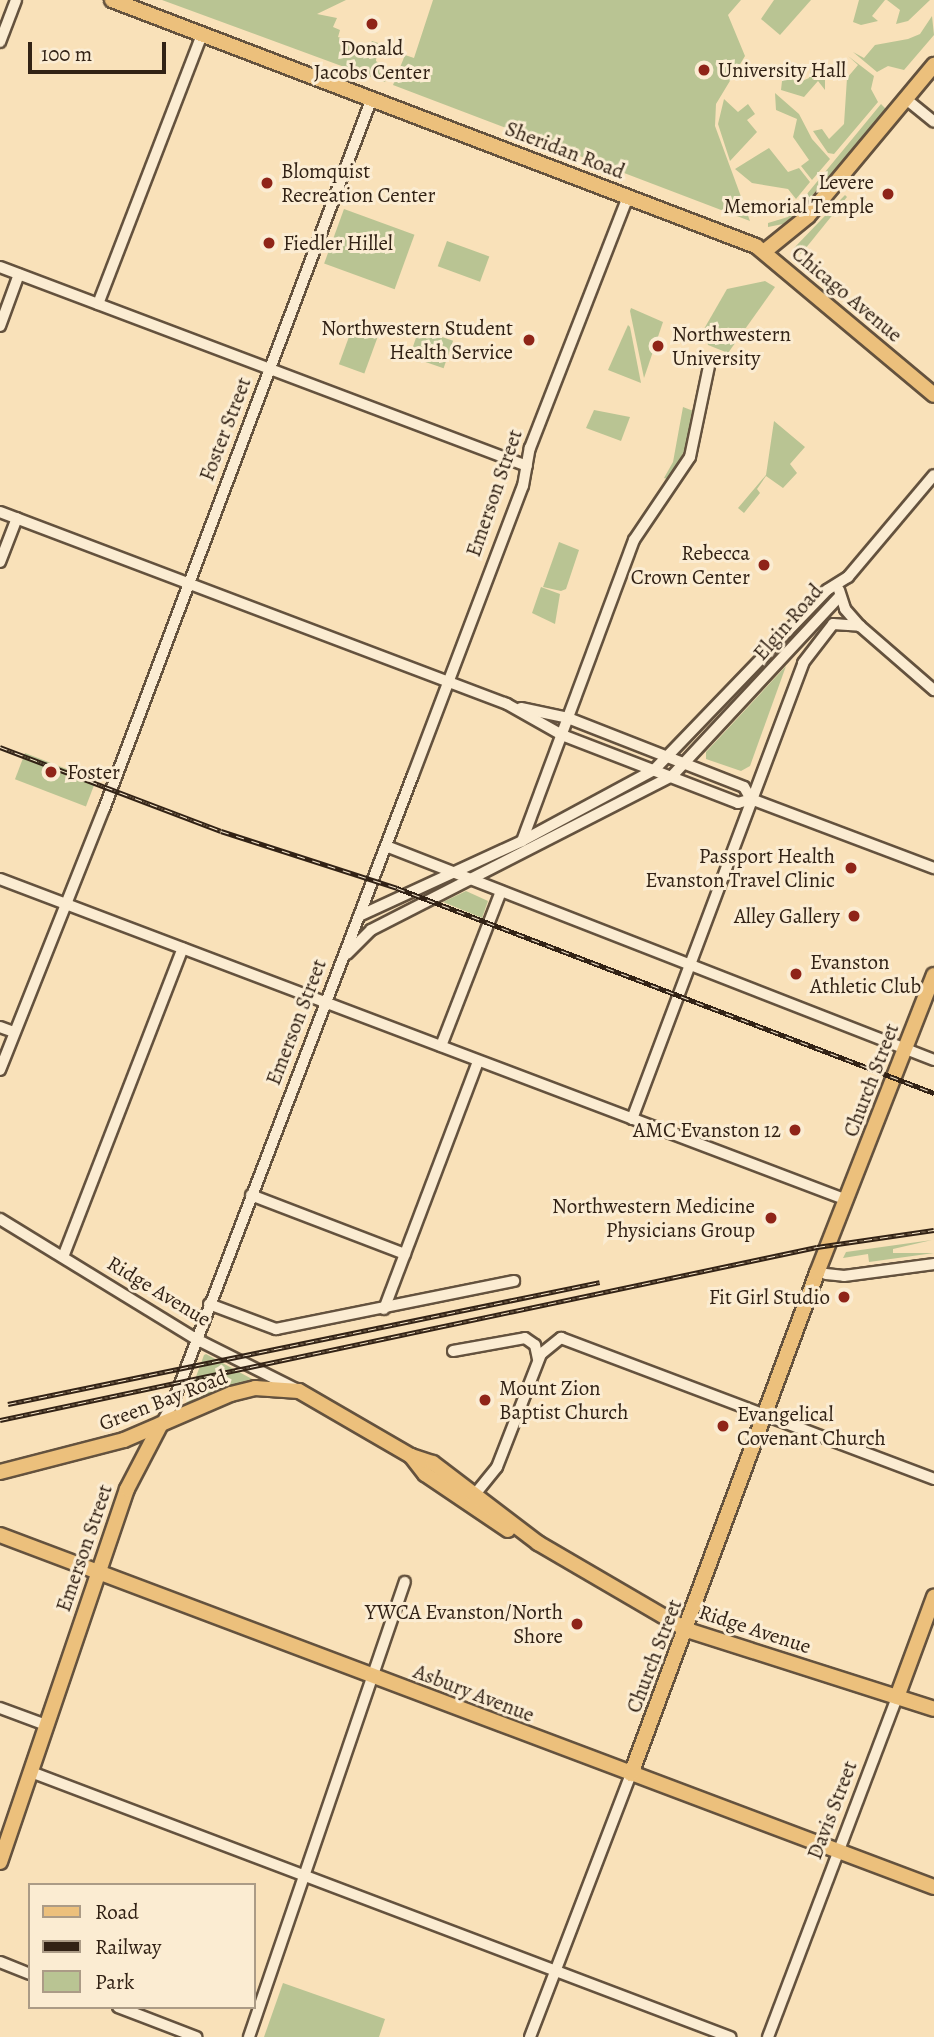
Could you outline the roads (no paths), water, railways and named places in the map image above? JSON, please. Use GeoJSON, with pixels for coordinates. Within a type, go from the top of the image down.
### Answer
{"type":"FeatureCollection","features":[{"type":"Feature","properties":{"kind":"main road","name":"Sheridan Road"},"geometry":{"type":"LineString","coordinates":[[112,0],[765,251]]}},
{"type":"Feature","properties":{"kind":"main road"},"geometry":{"type":"LineString","coordinates":[[765,251],[808,216],[934,65]]}},
{"type":"Feature","properties":{"kind":"main road","name":"Chicago Avenue"},"geometry":{"type":"LineString","coordinates":[[765,251],[934,395]]}},
{"type":"Feature","properties":{"kind":"main road","name":"Church Street"},"geometry":{"type":"LineString","coordinates":[[631,1774],[934,975]]}},
{"type":"Feature","properties":{"kind":"main road","name":"Church Street"},"geometry":{"type":"LineString","coordinates":[[814,1290],[826,1274],[846,1219],[847,1200]]}},
{"type":"Feature","properties":{"kind":"main road","name":"Green Bay Road"},"geometry":{"type":"LineString","coordinates":[[0,1472],[124,1440],[255,1388],[299,1391],[411,1455]]}},
{"type":"Feature","properties":{"kind":"main road","name":"Emerson Street"},"geometry":{"type":"LineString","coordinates":[[0,1862],[132,1476],[161,1424]]}},
{"type":"Feature","properties":{"kind":"main road","name":"Ridge Avenue"},"geometry":{"type":"LineString","coordinates":[[411,1455],[433,1463],[476,1493],[538,1543]]}},
{"type":"Feature","properties":{"kind":"main road","name":"Ridge Avenue"},"geometry":{"type":"LineString","coordinates":[[411,1455],[425,1474],[513,1533],[538,1543],[687,1630],[934,1709]]}},
{"type":"Feature","properties":{"kind":"main road"},"geometry":{"type":"LineString","coordinates":[[450,1492],[476,1493]]}},
{"type":"Feature","properties":{"kind":"main road","name":"Asbury Avenue"},"geometry":{"type":"LineString","coordinates":[[0,1535],[934,1888]]}},
{"type":"Feature","properties":{"kind":"main road","name":"Davis Street"},"geometry":{"type":"LineString","coordinates":[[897,1697],[934,1597]]}},
{"type":"Feature","properties":{"kind":"street"},"geometry":{"type":"LineString","coordinates":[[0,42],[16,0]]}},
{"type":"Feature","properties":{"kind":"street"},"geometry":{"type":"LineString","coordinates":[[98,304],[202,34]]}},
{"type":"Feature","properties":{"kind":"street","name":"Foster Street"},"geometry":{"type":"LineString","coordinates":[[0,1070],[372,98]]}},
{"type":"Feature","properties":{"kind":"street"},"geometry":{"type":"LineString","coordinates":[[906,99],[934,122]]}},
{"type":"Feature","properties":{"kind":"street","name":"Emerson Street"},"geometry":{"type":"LineString","coordinates":[[161,1424],[386,846],[527,466],[530,448],[628,197]]}},
{"type":"Feature","properties":{"kind":"street"},"geometry":{"type":"LineString","coordinates":[[0,267],[527,466]]}},
{"type":"Feature","properties":{"kind":"street"},"geometry":{"type":"LineString","coordinates":[[0,326],[19,274]]}},
{"type":"Feature","properties":{"kind":"street"},"geometry":{"type":"LineString","coordinates":[[522,841],[634,540],[690,457],[709,366]]}},
{"type":"Feature","properties":{"kind":"street"},"geometry":{"type":"LineString","coordinates":[[934,475],[839,591],[860,626],[934,690]]}},
{"type":"Feature","properties":{"kind":"street"},"geometry":{"type":"LineString","coordinates":[[0,512],[507,705],[562,735],[738,803],[751,799],[934,868]]}},
{"type":"Feature","properties":{"kind":"street"},"geometry":{"type":"LineString","coordinates":[[0,562],[17,518]]}},
{"type":"Feature","properties":{"kind":"street","name":"Elgin Road"},"geometry":{"type":"LineString","coordinates":[[359,916],[522,841],[654,770],[827,590],[839,591]]}},
{"type":"Feature","properties":{"kind":"street","name":"Elgin Road"},"geometry":{"type":"LineString","coordinates":[[343,958],[370,930],[671,776],[839,591]]}},
{"type":"Feature","properties":{"kind":"street"},"geometry":{"type":"LineString","coordinates":[[632,1119],[808,652],[833,624],[860,626]]}},
{"type":"Feature","properties":{"kind":"street"},"geometry":{"type":"LineString","coordinates":[[507,705],[568,718],[747,788],[751,799]]}},
{"type":"Feature","properties":{"kind":"street"},"geometry":{"type":"LineString","coordinates":[[758,781],[763,794],[777,809]]}},
{"type":"Feature","properties":{"kind":"street"},"geometry":{"type":"LineString","coordinates":[[386,846],[934,1060]]}},
{"type":"Feature","properties":{"kind":"street"},"geometry":{"type":"LineString","coordinates":[[0,879],[847,1200]]}},
{"type":"Feature","properties":{"kind":"street"},"geometry":{"type":"LineString","coordinates":[[442,1046],[501,891]]}},
{"type":"Feature","properties":{"kind":"street"},"geometry":{"type":"LineString","coordinates":[[63,1257],[183,948]]}},
{"type":"Feature","properties":{"kind":"street"},"geometry":{"type":"LineString","coordinates":[[0,1027],[14,1032]]}},
{"type":"Feature","properties":{"kind":"street"},"geometry":{"type":"LineString","coordinates":[[384,1309],[478,1061]]}},
{"type":"Feature","properties":{"kind":"street"},"geometry":{"type":"LineString","coordinates":[[251,1195],[405,1254]]}},
{"type":"Feature","properties":{"kind":"street","name":"Ridge Avenue"},"geometry":{"type":"LineString","coordinates":[[0,1219],[196,1339],[299,1391]]}},
{"type":"Feature","properties":{"kind":"street"},"geometry":{"type":"LineString","coordinates":[[826,1274],[844,1276],[934,1264]]}},
{"type":"Feature","properties":{"kind":"street"},"geometry":{"type":"LineString","coordinates":[[209,1304],[276,1329],[514,1281]]}},
{"type":"Feature","properties":{"kind":"street"},"geometry":{"type":"LineString","coordinates":[[453,1351],[524,1338],[535,1345],[538,1359]]}},
{"type":"Feature","properties":{"kind":"street"},"geometry":{"type":"LineString","coordinates":[[476,1493],[497,1466],[538,1359],[553,1342],[568,1339],[934,1479]]}},
{"type":"Feature","properties":{"kind":"street"},"geometry":{"type":"LineString","coordinates":[[248,2037],[405,1582]]}},
{"type":"Feature","properties":{"kind":"street","name":"Davis Street"},"geometry":{"type":"LineString","coordinates":[[768,2037],[897,1697]]}},
{"type":"Feature","properties":{"kind":"street"},"geometry":{"type":"LineString","coordinates":[[0,1708],[46,1725]]}},
{"type":"Feature","properties":{"kind":"street"},"geometry":{"type":"LineString","coordinates":[[31,1772],[302,1877],[730,2037]]}},
{"type":"Feature","properties":{"kind":"street","name":"Church Street"},"geometry":{"type":"LineString","coordinates":[[530,2037],[631,1774]]}},
{"type":"Feature","properties":{"kind":"street"},"geometry":{"type":"LineString","coordinates":[[0,1962],[28,1973]]}},
{"type":"Feature","properties":{"kind":"street"},"geometry":{"type":"LineString","coordinates":[[123,2009],[196,2037]]}},
{"type":"Feature","properties":{"kind":"railway"},"geometry":{"type":"LineString","coordinates":[[0,747],[221,831],[397,888],[934,1093]]}},
{"type":"Feature","properties":{"kind":"railway"},"geometry":{"type":"LineString","coordinates":[[0,1420],[817,1247],[934,1230]]}},
{"type":"Feature","properties":{"kind":"railway"},"geometry":{"type":"LineString","coordinates":[[8,1404],[600,1282]]}},
{"type":"Feature","properties":{"kind":"place","name":"Donald Jacobs Center"},"geometry":{"type":"Point","coordinates":[372,24]}},
{"type":"Feature","properties":{"kind":"place","name":"University Hall"},"geometry":{"type":"Point","coordinates":[704,70]}},
{"type":"Feature","properties":{"kind":"place","name":"Blomquist Recreation Center"},"geometry":{"type":"Point","coordinates":[267,183]}},
{"type":"Feature","properties":{"kind":"place","name":"Levere Memorial Temple"},"geometry":{"type":"Point","coordinates":[888,194]}},
{"type":"Feature","properties":{"kind":"place","name":"Fiedler Hillel"},"geometry":{"type":"Point","coordinates":[269,243]}},
{"type":"Feature","properties":{"kind":"place","name":"Northwestern Student Health Service"},"geometry":{"type":"Point","coordinates":[529,340]}},
{"type":"Feature","properties":{"kind":"place","name":"Northwestern University"},"geometry":{"type":"Point","coordinates":[658,346]}},
{"type":"Feature","properties":{"kind":"place","name":"Rebecca Crown Center"},"geometry":{"type":"Point","coordinates":[764,565]}},
{"type":"Feature","properties":{"kind":"place","name":"Foster"},"geometry":{"type":"Point","coordinates":[51,772]}},
{"type":"Feature","properties":{"kind":"place","name":"Passport Health Evanston Travel Clinic"},"geometry":{"type":"Point","coordinates":[851,868]}},
{"type":"Feature","properties":{"kind":"place","name":"Alley Gallery"},"geometry":{"type":"Point","coordinates":[854,916]}},
{"type":"Feature","properties":{"kind":"place","name":"Evanston Athletic Club"},"geometry":{"type":"Point","coordinates":[796,974]}},
{"type":"Feature","properties":{"kind":"place","name":"AMC Evanston 12"},"geometry":{"type":"Point","coordinates":[795,1130]}},
{"type":"Feature","properties":{"kind":"place","name":"Northwestern Medicine Physicians Group"},"geometry":{"type":"Point","coordinates":[771,1218]}},
{"type":"Feature","properties":{"kind":"place","name":"Fit Girl Studio"},"geometry":{"type":"Point","coordinates":[844,1297]}},
{"type":"Feature","properties":{"kind":"place","name":"Mount Zion Baptist Church"},"geometry":{"type":"Point","coordinates":[485,1400]}},
{"type":"Feature","properties":{"kind":"place","name":"Evangelical Covenant Church"},"geometry":{"type":"Point","coordinates":[723,1426]}},
{"type":"Feature","properties":{"kind":"place","name":"YWCA Evanston/North Shore"},"geometry":{"type":"Point","coordinates":[577,1624]}}]}
